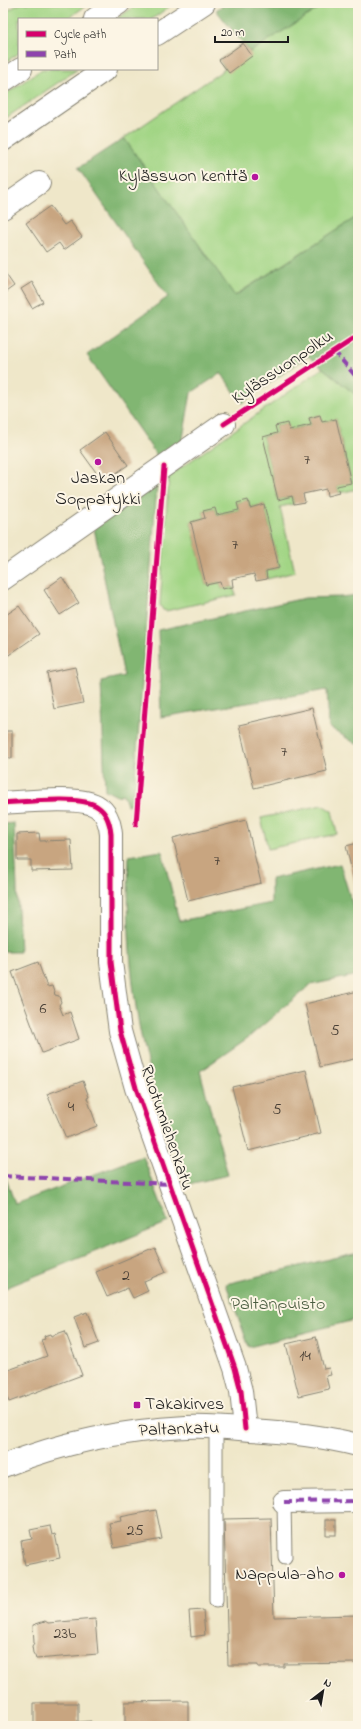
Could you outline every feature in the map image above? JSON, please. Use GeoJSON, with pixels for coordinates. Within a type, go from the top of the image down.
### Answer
{"type":"FeatureCollection","features":[{"type":"Feature","properties":{"kind":"main road"},"geometry":{"type":"LineString","coordinates":[[96,18],[119,3]]}},
{"type":"Feature","properties":{"kind":"main road"},"geometry":{"type":"LineString","coordinates":[[158,33],[204,3]]}},
{"type":"Feature","properties":{"kind":"main road"},"geometry":{"type":"LineString","coordinates":[[3,81],[20,70]]}},
{"type":"Feature","properties":{"kind":"main road"},"geometry":{"type":"LineString","coordinates":[[3,140],[105,70]]}},
{"type":"Feature","properties":{"kind":"main road"},"geometry":{"type":"LineString","coordinates":[[3,208],[39,183]]}},
{"type":"Feature","properties":{"kind":"main road","name":"Kylässuonpolku"},"geometry":{"type":"LineString","coordinates":[[3,579],[224,424]]}},
{"type":"Feature","properties":{"kind":"main road","name":"Ruotumiehenkatu"},"geometry":{"type":"LineString","coordinates":[[3,803],[74,800],[88,802],[98,807],[106,816],[110,827],[111,962],[120,1031],[136,1088],[235,1368],[241,1391],[244,1429]]}},
{"type":"Feature","properties":{"kind":"main road","name":"Paltankatu"},"geometry":{"type":"LineString","coordinates":[[3,1466],[56,1449],[116,1434],[187,1427],[282,1432],[330,1438],[358,1445]]}},
{"type":"Feature","properties":{"kind":"main road"},"geometry":{"type":"LineString","coordinates":[[284,1502],[358,1501]]}},
{"type":"Feature","properties":{"kind":"lane"},"geometry":{"type":"LineString","coordinates":[[216,1428],[216,1601]]}},
{"type":"Feature","properties":{"kind":"lane"},"geometry":{"type":"LineString","coordinates":[[284,1502],[285,1558]]}},
{"type":"Feature","properties":{"kind":"green space"},"geometry":{"type":"Polygon","coordinates":[[[21,3],[90,3],[68,18],[18,18],[18,54],[3,64],[3,13],[21,3]]]}},
{"type":"Feature","properties":{"kind":"green space"},"geometry":{"type":"Polygon","coordinates":[[[140,3],[166,3],[169,7],[153,18],[118,18],[140,3]]]}},
{"type":"Feature","properties":{"kind":"green space"},"geometry":{"type":"Polygon","coordinates":[[[227,3],[327,3],[250,52],[216,10],[227,3]]]}},
{"type":"Feature","properties":{"kind":"green space","name":"Kylässuon kenttä"},"geometry":{"type":"Polygon","coordinates":[[[327,3],[358,3],[358,216],[234,296],[124,138],[225,69],[219,60],[243,43],[250,52],[327,3]]]}},
{"type":"Feature","properties":{"kind":"green space"},"geometry":{"type":"Polygon","coordinates":[[[41,70],[77,70],[3,120],[3,96],[41,70]]]}},
{"type":"Feature","properties":{"kind":"green space"},"geometry":{"type":"Polygon","coordinates":[[[124,138],[235,296],[358,216],[358,394],[356,395],[308,356],[242,403],[221,373],[191,393],[183,438],[179,445],[160,460],[87,355],[168,297],[78,168],[124,138]]]}},
{"type":"Feature","properties":{"kind":"green space"},"geometry":{"type":"Polygon","coordinates":[[[323,368],[356,395],[358,405],[358,477],[355,478],[358,489],[339,493],[337,486],[351,482],[336,419],[322,422],[320,415],[309,418],[310,425],[289,430],[287,423],[275,426],[277,433],[263,437],[278,500],[292,496],[294,504],[280,507],[295,572],[267,579],[266,571],[279,568],[264,504],[250,508],[248,500],[237,503],[239,510],[217,515],[215,508],[203,511],[205,518],[191,522],[206,585],[220,582],[222,589],[233,587],[236,595],[166,611],[163,610],[160,605],[169,476],[323,368]]]}},
{"type":"Feature","properties":{"kind":"green space"},"geometry":{"type":"Polygon","coordinates":[[[157,485],[133,803],[127,805],[123,794],[117,796],[105,790],[101,681],[124,676],[94,528],[157,485]]]}},
{"type":"Feature","properties":{"kind":"green space"},"geometry":{"type":"Polygon","coordinates":[[[358,595],[358,745],[329,727],[327,690],[161,717],[158,630],[305,598],[358,595]]]}},
{"type":"Feature","properties":{"kind":"green space"},"geometry":{"type":"Polygon","coordinates":[[[322,805],[332,811],[337,834],[268,849],[261,818],[322,805]]]}},
{"type":"Feature","properties":{"kind":"green space"},"geometry":{"type":"Polygon","coordinates":[[[14,823],[20,952],[3,952],[3,824],[14,823]]]}},
{"type":"Feature","properties":{"kind":"green space"},"geometry":{"type":"Polygon","coordinates":[[[162,851],[179,921],[271,903],[271,879],[340,864],[358,923],[358,975],[310,985],[249,1037],[200,1071],[228,1175],[189,1184],[165,1122],[146,1056],[135,1000],[129,942],[129,856],[162,851]]]}},
{"type":"Feature","properties":{"kind":"green space"},"geometry":{"type":"Polygon","coordinates":[[[143,1156],[168,1222],[3,1289],[3,1170],[15,1204],[143,1156]]]}},
{"type":"Feature","properties":{"kind":"green space","name":"Paltanpuisto"},"geometry":{"type":"Polygon","coordinates":[[[358,1252],[358,1319],[249,1347],[226,1284],[358,1252]]]}},
{"type":"Feature","properties":{"kind":"building"},"geometry":{"type":"Polygon","coordinates":[[[243,43],[252,56],[229,73],[219,60],[243,43]]]}},
{"type":"Feature","properties":{"kind":"building"},"geometry":{"type":"Polygon","coordinates":[[[50,206],[64,225],[70,221],[82,237],[64,250],[59,243],[46,252],[26,223],[50,206]]]}},
{"type":"Feature","properties":{"kind":"building"},"geometry":{"type":"Polygon","coordinates":[[[3,270],[14,286],[3,294],[3,270]]]}},
{"type":"Feature","properties":{"kind":"building"},"geometry":{"type":"Polygon","coordinates":[[[32,282],[43,302],[32,308],[21,289],[32,282]]]}},
{"type":"Feature","properties":{"kind":"building"},"geometry":{"type":"Polygon","coordinates":[[[320,415],[322,422],[336,419],[351,483],[337,486],[339,493],[327,496],[326,489],[303,494],[305,502],[294,504],[292,496],[278,500],[263,437],[277,433],[275,426],[287,423],[289,430],[311,425],[309,418],[320,415]]]}},
{"type":"Feature","properties":{"kind":"building"},"geometry":{"type":"Polygon","coordinates":[[[105,432],[128,465],[103,482],[80,450],[105,432]]]}},
{"type":"Feature","properties":{"kind":"building"},"geometry":{"type":"Polygon","coordinates":[[[248,500],[250,508],[264,504],[279,568],[266,571],[267,579],[256,581],[254,574],[232,579],[233,587],[222,589],[220,582],[206,585],[191,522],[205,518],[203,511],[215,508],[217,515],[239,510],[237,503],[248,500]]]}},
{"type":"Feature","properties":{"kind":"building"},"geometry":{"type":"Polygon","coordinates":[[[62,577],[79,603],[60,615],[44,590],[62,577]]]}},
{"type":"Feature","properties":{"kind":"building"},"geometry":{"type":"Polygon","coordinates":[[[19,606],[39,634],[3,659],[3,617],[19,606]]]}},
{"type":"Feature","properties":{"kind":"building"},"geometry":{"type":"Polygon","coordinates":[[[75,667],[83,703],[54,709],[47,673],[75,667]]]}},
{"type":"Feature","properties":{"kind":"building"},"geometry":{"type":"Polygon","coordinates":[[[312,708],[327,771],[254,788],[239,725],[312,708]]]}},
{"type":"Feature","properties":{"kind":"building"},"geometry":{"type":"Polygon","coordinates":[[[3,731],[12,731],[12,758],[3,758],[3,731]]]}},
{"type":"Feature","properties":{"kind":"building"},"geometry":{"type":"Polygon","coordinates":[[[246,820],[261,883],[188,901],[173,838],[246,820]]]}},
{"type":"Feature","properties":{"kind":"building"},"geometry":{"type":"Polygon","coordinates":[[[39,833],[40,841],[71,840],[73,870],[31,871],[31,860],[17,860],[17,834],[39,833]]]}},
{"type":"Feature","properties":{"kind":"building"},"geometry":{"type":"Polygon","coordinates":[[[358,843],[358,893],[357,893],[346,846],[358,843]]]}},
{"type":"Feature","properties":{"kind":"building"},"geometry":{"type":"Polygon","coordinates":[[[38,962],[47,987],[52,986],[55,995],[59,996],[61,1002],[59,1005],[63,1015],[70,1012],[79,1039],[42,1053],[12,972],[38,962]]]}},
{"type":"Feature","properties":{"kind":"building"},"geometry":{"type":"Polygon","coordinates":[[[358,991],[358,1058],[320,1067],[305,1004],[358,991]]]}},
{"type":"Feature","properties":{"kind":"building"},"geometry":{"type":"Polygon","coordinates":[[[306,1070],[321,1133],[248,1151],[232,1087],[306,1070]]]}},
{"type":"Feature","properties":{"kind":"building"},"geometry":{"type":"Polygon","coordinates":[[[83,1081],[89,1097],[87,1098],[97,1126],[66,1138],[47,1094],[83,1081]]]}},
{"type":"Feature","properties":{"kind":"building"},"geometry":{"type":"Polygon","coordinates":[[[155,1247],[166,1272],[144,1281],[148,1291],[133,1298],[128,1288],[107,1297],[96,1272],[155,1247]]]}},
{"type":"Feature","properties":{"kind":"building"},"geometry":{"type":"Polygon","coordinates":[[[87,1312],[99,1343],[85,1348],[74,1317],[87,1312]]]}},
{"type":"Feature","properties":{"kind":"building"},"geometry":{"type":"Polygon","coordinates":[[[65,1331],[82,1375],[9,1402],[3,1388],[3,1372],[47,1356],[41,1340],[45,1339],[44,1336],[50,1334],[51,1336],[65,1331]]]}},
{"type":"Feature","properties":{"kind":"building"},"geometry":{"type":"Polygon","coordinates":[[[316,1337],[324,1369],[329,1368],[331,1375],[326,1376],[329,1389],[299,1396],[286,1344],[316,1337]]]}},
{"type":"Feature","properties":{"kind":"building"},"geometry":{"type":"Polygon","coordinates":[[[156,1510],[162,1539],[114,1548],[109,1523],[121,1521],[120,1517],[156,1510]]]}},
{"type":"Feature","properties":{"kind":"building"},"geometry":{"type":"Polygon","coordinates":[[[271,1518],[274,1617],[358,1615],[358,1663],[284,1664],[284,1667],[228,1665],[224,1519],[271,1518]]]}},
{"type":"Feature","properties":{"kind":"building"},"geometry":{"type":"Polygon","coordinates":[[[326,1520],[336,1520],[336,1535],[326,1535],[326,1520]]]}},
{"type":"Feature","properties":{"kind":"building"},"geometry":{"type":"Polygon","coordinates":[[[50,1526],[52,1535],[55,1534],[60,1558],[25,1565],[21,1541],[32,1539],[30,1530],[50,1526]]]}},
{"type":"Feature","properties":{"kind":"building"},"geometry":{"type":"Polygon","coordinates":[[[203,1610],[205,1635],[191,1637],[189,1611],[203,1610]]]}},
{"type":"Feature","properties":{"kind":"building"},"geometry":{"type":"Polygon","coordinates":[[[95,1619],[98,1654],[36,1659],[32,1646],[34,1643],[33,1625],[45,1621],[48,1623],[95,1619]]]}},
{"type":"Feature","properties":{"kind":"building"},"geometry":{"type":"Polygon","coordinates":[[[188,1701],[188,1726],[125,1726],[125,1702],[188,1701]]]}},
{"type":"Feature","properties":{"kind":"building"},"geometry":{"type":"Polygon","coordinates":[[[34,1703],[78,1703],[78,1722],[91,1721],[91,1726],[34,1726],[34,1703]]]}},
{"type":"Feature","properties":{"kind":"marked path"},"geometry":{"type":"LineString","coordinates":[[334,351],[358,379]]}},
{"type":"Feature","properties":{"kind":"marked path"},"geometry":{"type":"LineString","coordinates":[[3,1176],[171,1184]]}},
{"type":"Feature","properties":{"kind":"marked path"},"geometry":{"type":"LineString","coordinates":[[284,1502],[358,1501]]}},
{"type":"Feature","properties":{"kind":"cycle path"},"geometry":{"type":"LineString","coordinates":[[224,424],[358,336]]}},
{"type":"Feature","properties":{"kind":"cycle path"},"geometry":{"type":"LineString","coordinates":[[136,824],[164,467]]}},
{"type":"Feature","properties":{"kind":"cycle path"},"geometry":{"type":"LineString","coordinates":[[3,803],[52,800],[79,801],[90,803],[98,807],[104,812],[108,819],[111,834],[111,962],[120,1031],[136,1088],[235,1368],[241,1391],[245,1429]]}},
{"type":"Feature","properties":{"kind":"place","name":"Kylässuon kenttä"},"geometry":{"type":"Point","coordinates":[255,177]}},
{"type":"Feature","properties":{"kind":"place","name":"Jaskan Soppatykki"},"geometry":{"type":"Point","coordinates":[98,462]}},
{"type":"Feature","properties":{"kind":"place","name":"Takakirves"},"geometry":{"type":"Point","coordinates":[137,1405]}},
{"type":"Feature","properties":{"kind":"place","name":"Nappula-aho"},"geometry":{"type":"Point","coordinates":[342,1575]}}]}
